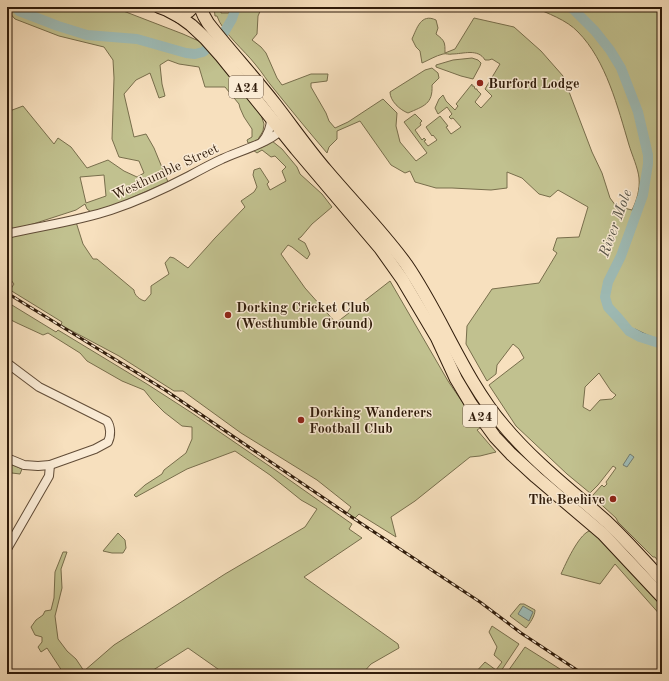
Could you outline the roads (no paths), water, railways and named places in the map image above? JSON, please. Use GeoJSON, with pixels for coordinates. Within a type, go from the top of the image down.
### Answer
{"type":"FeatureCollection","features":[{"type":"Feature","properties":{"kind":"highway"},"geometry":{"type":"LineString","coordinates":[[164,8],[180,17],[189,12],[193,7]]}},
{"type":"Feature","properties":{"kind":"highway","name":"A24"},"geometry":{"type":"LineString","coordinates":[[200,7],[210,35]]}},
{"type":"Feature","properties":{"kind":"highway","name":"A24"},"geometry":{"type":"LineString","coordinates":[[180,17],[210,35],[284,115],[325,169],[384,234],[423,291],[477,388],[504,427],[534,458],[608,524],[662,580]]}},
{"type":"Feature","properties":{"kind":"highway","name":"A24"},"geometry":{"type":"LineString","coordinates":[[226,53],[271,118],[392,264],[437,338],[456,379],[471,404],[495,436],[536,478],[603,534],[662,597]]}},
{"type":"Feature","properties":{"kind":"street"},"geometry":{"type":"LineString","coordinates":[[282,130],[284,115]]}},
{"type":"Feature","properties":{"kind":"street"},"geometry":{"type":"LineString","coordinates":[[261,143],[266,137],[270,128],[271,118]]}},
{"type":"Feature","properties":{"kind":"street","name":"Westhumble Street"},"geometry":{"type":"LineString","coordinates":[[7,234],[111,210],[153,193],[221,159],[251,148],[272,138],[282,130]]}},
{"type":"Feature","properties":{"kind":"street"},"geometry":{"type":"LineString","coordinates":[[272,138],[279,139],[296,149]]}},
{"type":"Feature","properties":{"kind":"street"},"geometry":{"type":"LineString","coordinates":[[7,363],[32,383],[107,421],[110,431],[108,442],[105,444],[50,465],[24,465],[7,458]]}},
{"type":"Feature","properties":{"kind":"street"},"geometry":{"type":"LineString","coordinates":[[7,550],[49,476],[50,465]]}},
{"type":"Feature","properties":{"kind":"water"},"geometry":{"type":"Polygon","coordinates":[[[635,329],[662,341],[662,346],[637,339],[629,335],[635,329]]]}},
{"type":"Feature","properties":{"kind":"water"},"geometry":{"type":"Polygon","coordinates":[[[630,454],[634,457],[627,467],[623,465],[630,454]]]}},
{"type":"Feature","properties":{"kind":"water"},"geometry":{"type":"Polygon","coordinates":[[[523,606],[533,612],[529,621],[518,614],[523,606]]]}},
{"type":"Feature","properties":{"kind":"waterway","name":"River Mole"},"geometry":{"type":"LineString","coordinates":[[15,7],[19,11],[87,35],[137,39],[186,53],[195,54],[203,52],[225,31],[232,19],[236,7]]}},
{"type":"Feature","properties":{"kind":"waterway","name":"River Mole"},"geometry":{"type":"LineString","coordinates":[[570,7],[595,31],[610,50],[621,68],[638,112],[648,155],[643,195],[621,256],[608,282],[605,297],[608,307],[629,331],[640,337],[662,344]]}},
{"type":"Feature","properties":{"kind":"railway"},"geometry":{"type":"LineString","coordinates":[[7,293],[165,390],[480,602],[521,633],[583,674]]}},
{"type":"Feature","properties":{"kind":"place","name":"Burford Lodge"},"geometry":{"type":"Point","coordinates":[480,83]}},
{"type":"Feature","properties":{"kind":"place","name":"Dorking Cricket Club (Westhumble Ground)"},"geometry":{"type":"Point","coordinates":[228,315]}},
{"type":"Feature","properties":{"kind":"place","name":"Dorking Wanderers Football Club"},"geometry":{"type":"Point","coordinates":[301,420]}},
{"type":"Feature","properties":{"kind":"place","name":"The Beehive"},"geometry":{"type":"Point","coordinates":[613,499]}}]}
